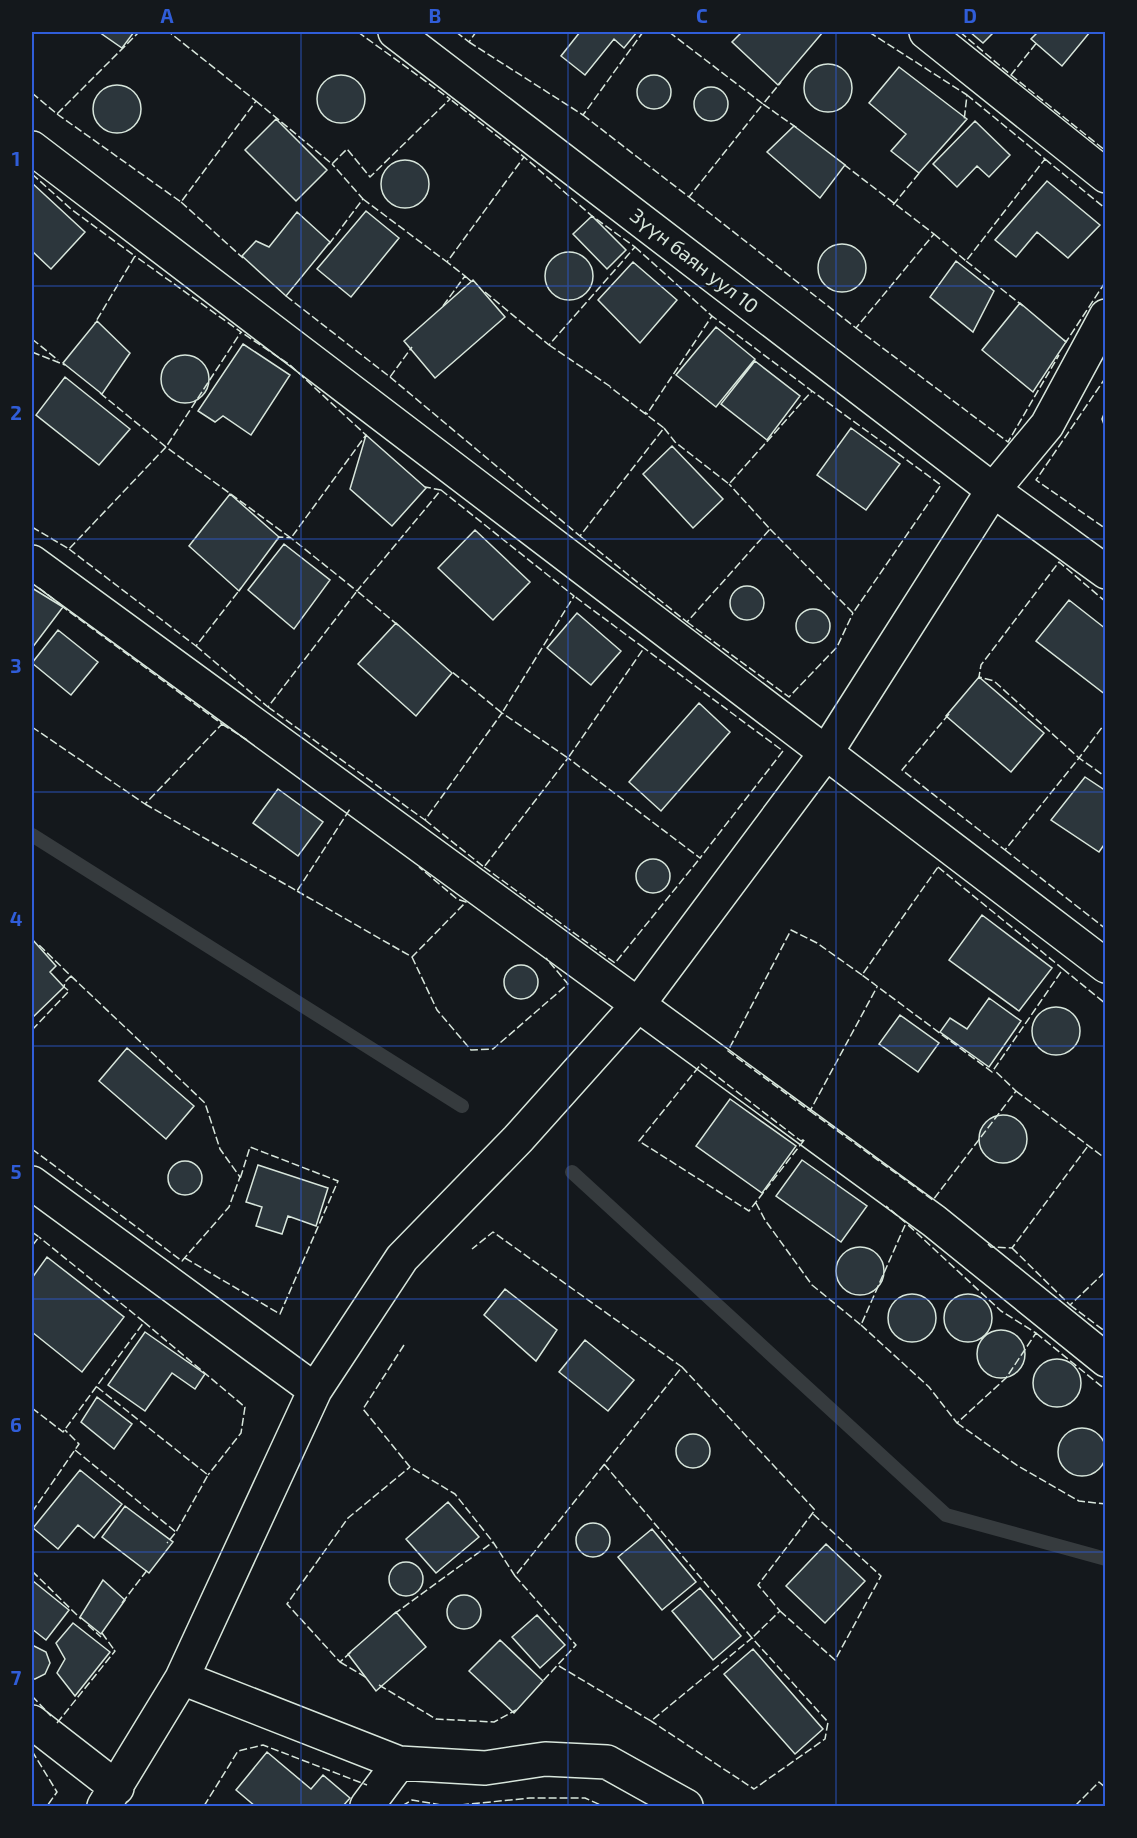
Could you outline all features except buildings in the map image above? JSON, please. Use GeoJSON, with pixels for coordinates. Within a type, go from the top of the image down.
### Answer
{"type":"FeatureCollection","features":[{"type":"Feature","properties":{"kind":"street","name":"Зүүн баян уул 10"},"geometry":{"type":"LineString","coordinates":[[395,32],[993,490],[1106,572]]}},
{"type":"Feature","properties":{"kind":"street"},"geometry":{"type":"LineString","coordinates":[[926,32],[1106,176]]}},
{"type":"Feature","properties":{"kind":"street"},"geometry":{"type":"LineString","coordinates":[[32,148],[1106,966]]}},
{"type":"Feature","properties":{"kind":"street"},"geometry":{"type":"LineString","coordinates":[[32,1722],[110,1797],[182,1678],[315,1390],[402,1258],[518,1139],[637,1006],[825,754],[993,490],[1047,425],[1106,316]]}},
{"type":"Feature","properties":{"kind":"street"},"geometry":{"type":"LineString","coordinates":[[32,562],[934,1221],[1106,1360]]}},
{"type":"Feature","properties":{"kind":"street"},"geometry":{"type":"LineString","coordinates":[[32,1183],[315,1390]]}},
{"type":"Feature","properties":{"kind":"street"},"geometry":{"type":"LineString","coordinates":[[182,1678],[399,1763],[485,1768],[545,1760],[607,1762],[686,1806]]}},
{"type":"Feature","properties":{"kind":"street"},"geometry":{"type":"LineString","coordinates":[[368,1806],[399,1763]]}},
{"type":"Feature","properties":{"kind":"waterway"},"geometry":{"type":"LineString","coordinates":[[32,835],[462,1106]]}},
{"type":"Feature","properties":{"kind":"waterway"},"geometry":{"type":"LineString","coordinates":[[572,1172],[946,1515],[1106,1559]]}},
{"type":"Feature","properties":{"kind":"fence"},"geometry":{"type":"LineString","coordinates":[[32,93],[57,114],[139,32]]}},
{"type":"Feature","properties":{"kind":"fence"},"geometry":{"type":"LineString","coordinates":[[57,114],[181,202],[256,101],[169,32]]}},
{"type":"Feature","properties":{"kind":"fence"},"geometry":{"type":"LineString","coordinates":[[256,101],[332,164],[347,149],[370,177],[450,99],[358,32]]}},
{"type":"Feature","properties":{"kind":"fence"},"geometry":{"type":"LineString","coordinates":[[456,32],[469,42],[476,32]]}},
{"type":"Feature","properties":{"kind":"fence"},"geometry":{"type":"LineString","coordinates":[[469,42],[583,115],[643,32]]}},
{"type":"Feature","properties":{"kind":"fence"},"geometry":{"type":"LineString","coordinates":[[669,32],[763,104],[781,82]]}},
{"type":"Feature","properties":{"kind":"fence"},"geometry":{"type":"LineString","coordinates":[[869,32],[967,95],[964,121]]}},
{"type":"Feature","properties":{"kind":"fence"},"geometry":{"type":"LineString","coordinates":[[960,32],[1011,75],[1038,41]]}},
{"type":"Feature","properties":{"kind":"fence"},"geometry":{"type":"LineString","coordinates":[[1011,75],[1106,151]]}},
{"type":"Feature","properties":{"kind":"fence"},"geometry":{"type":"LineString","coordinates":[[934,234],[966,261],[1045,159],[967,95]]}},
{"type":"Feature","properties":{"kind":"fence"},"geometry":{"type":"LineString","coordinates":[[363,199],[447,262],[524,157],[450,99]]}},
{"type":"Feature","properties":{"kind":"fence"},"geometry":{"type":"LineString","coordinates":[[583,115],[689,197],[763,104],[797,128]]}},
{"type":"Feature","properties":{"kind":"fence"},"geometry":{"type":"LineString","coordinates":[[485,292],[549,345],[635,247],[592,216],[524,157]]}},
{"type":"Feature","properties":{"kind":"fence"},"geometry":{"type":"LineString","coordinates":[[1045,159],[1106,209]]}},
{"type":"Feature","properties":{"kind":"fence"},"geometry":{"type":"LineString","coordinates":[[689,197],[856,328],[934,234],[842,163]]}},
{"type":"Feature","properties":{"kind":"fence"},"geometry":{"type":"LineString","coordinates":[[329,244],[363,199],[332,164]]}},
{"type":"Feature","properties":{"kind":"fence"},"geometry":{"type":"LineString","coordinates":[[893,205],[921,171]]}},
{"type":"Feature","properties":{"kind":"fence"},"geometry":{"type":"LineString","coordinates":[[32,174],[71,209],[135,256],[95,323]]}},
{"type":"Feature","properties":{"kind":"fence"},"geometry":{"type":"LineString","coordinates":[[181,202],[243,258]]}},
{"type":"Feature","properties":{"kind":"fence"},"geometry":{"type":"LineString","coordinates":[[635,247],[712,316],[647,414],[645,412]]}},
{"type":"Feature","properties":{"kind":"fence"},"geometry":{"type":"LineString","coordinates":[[100,393],[166,447],[241,332],[135,256]]}},
{"type":"Feature","properties":{"kind":"fence"},"geometry":{"type":"LineString","coordinates":[[966,261],[1023,306]]}},
{"type":"Feature","properties":{"kind":"fence"},"geometry":{"type":"LineString","coordinates":[[443,306],[465,276],[447,262]]}},
{"type":"Feature","properties":{"kind":"fence"},"geometry":{"type":"LineString","coordinates":[[465,276],[473,283]]}},
{"type":"Feature","properties":{"kind":"fence"},"geometry":{"type":"LineString","coordinates":[[1064,340],[1066,342],[1106,281]]}},
{"type":"Feature","properties":{"kind":"fence"},"geometry":{"type":"LineString","coordinates":[[286,296],[390,377],[412,347]]}},
{"type":"Feature","properties":{"kind":"fence"},"geometry":{"type":"LineString","coordinates":[[664,428],[675,442],[729,484],[812,391],[712,316]]}},
{"type":"Feature","properties":{"kind":"fence"},"geometry":{"type":"LineString","coordinates":[[856,328],[1008,442],[1059,355]]}},
{"type":"Feature","properties":{"kind":"fence"},"geometry":{"type":"LineString","coordinates":[[32,527],[69,549],[166,447],[291,538],[366,435],[290,365],[241,332]]}},
{"type":"Feature","properties":{"kind":"fence"},"geometry":{"type":"LineString","coordinates":[[32,339],[58,360]]}},
{"type":"Feature","properties":{"kind":"fence"},"geometry":{"type":"LineString","coordinates":[[549,345],[611,387]]}},
{"type":"Feature","properties":{"kind":"fence"},"geometry":{"type":"LineString","coordinates":[[32,352],[65,365]]}},
{"type":"Feature","properties":{"kind":"fence"},"geometry":{"type":"LineString","coordinates":[[390,377],[580,536],[664,428],[610,387]]}},
{"type":"Feature","properties":{"kind":"fence"},"geometry":{"type":"LineString","coordinates":[[1106,377],[1036,480],[1106,529]]}},
{"type":"Feature","properties":{"kind":"fence"},"geometry":{"type":"LineString","coordinates":[[770,529],[853,613],[941,485],[812,391]]}},
{"type":"Feature","properties":{"kind":"fence"},"geometry":{"type":"LineString","coordinates":[[580,536],[687,622],[770,529],[729,484]]}},
{"type":"Feature","properties":{"kind":"fence"},"geometry":{"type":"LineString","coordinates":[[277,540],[279,537],[291,538],[357,591],[441,490],[425,487]]}},
{"type":"Feature","properties":{"kind":"fence"},"geometry":{"type":"LineString","coordinates":[[441,490],[574,596],[502,713],[451,671]]}},
{"type":"Feature","properties":{"kind":"fence"},"geometry":{"type":"LineString","coordinates":[[69,549],[196,646],[241,588]]}},
{"type":"Feature","properties":{"kind":"fence"},"geometry":{"type":"LineString","coordinates":[[1106,602],[1059,562],[981,665],[979,677],[994,681],[1079,758],[1106,722]]}},
{"type":"Feature","properties":{"kind":"fence"},"geometry":{"type":"LineString","coordinates":[[39,588],[60,604]]}},
{"type":"Feature","properties":{"kind":"fence"},"geometry":{"type":"LineString","coordinates":[[196,646],[268,707],[357,591],[399,626]]}},
{"type":"Feature","properties":{"kind":"fence"},"geometry":{"type":"LineString","coordinates":[[268,707],[425,820],[502,713],[568,758],[644,648],[574,596]]}},
{"type":"Feature","properties":{"kind":"fence"},"geometry":{"type":"LineString","coordinates":[[32,727],[145,804],[222,724],[63,607]]}},
{"type":"Feature","properties":{"kind":"fence"},"geometry":{"type":"LineString","coordinates":[[687,622],[789,697],[837,647],[853,613]]}},
{"type":"Feature","properties":{"kind":"fence"},"geometry":{"type":"LineString","coordinates":[[425,820],[484,867],[568,758],[700,858],[783,751],[644,648]]}},
{"type":"Feature","properties":{"kind":"fence"},"geometry":{"type":"LineString","coordinates":[[949,714],[902,770],[1005,850],[1079,758],[1106,777]]}},
{"type":"Feature","properties":{"kind":"fence"},"geometry":{"type":"LineString","coordinates":[[222,724],[247,740]]}},
{"type":"Feature","properties":{"kind":"fence"},"geometry":{"type":"LineString","coordinates":[[145,804],[297,891],[350,809]]}},
{"type":"Feature","properties":{"kind":"fence"},"geometry":{"type":"LineString","coordinates":[[1005,850],[1106,929]]}},
{"type":"Feature","properties":{"kind":"fence"},"geometry":{"type":"LineString","coordinates":[[484,867],[615,963],[701,857]]}},
{"type":"Feature","properties":{"kind":"fence"},"geometry":{"type":"LineString","coordinates":[[297,891],[412,957],[466,902],[457,899],[419,867]]}},
{"type":"Feature","properties":{"kind":"fence"},"geometry":{"type":"LineString","coordinates":[[938,867],[1063,969],[992,1072],[862,975],[938,867]]}},
{"type":"Feature","properties":{"kind":"fence"},"geometry":{"type":"LineString","coordinates":[[862,975],[817,943],[791,930],[728,1051],[810,1111],[877,987]]}},
{"type":"Feature","properties":{"kind":"fence"},"geometry":{"type":"LineString","coordinates":[[32,1030],[69,991],[64,987],[65,982],[71,976],[38,944]]}},
{"type":"Feature","properties":{"kind":"fence"},"geometry":{"type":"LineString","coordinates":[[412,957],[437,1010],[471,1050],[493,1049],[568,984],[546,958]]}},
{"type":"Feature","properties":{"kind":"fence"},"geometry":{"type":"LineString","coordinates":[[1063,969],[1106,1004]]}},
{"type":"Feature","properties":{"kind":"fence"},"geometry":{"type":"LineString","coordinates":[[32,1149],[182,1261],[229,1207],[240,1177],[220,1149],[205,1103],[71,976]]}},
{"type":"Feature","properties":{"kind":"fence"},"geometry":{"type":"LineString","coordinates":[[701,1064],[801,1141],[805,1139],[749,1211],[639,1141],[701,1064]]}},
{"type":"Feature","properties":{"kind":"fence"},"geometry":{"type":"LineString","coordinates":[[810,1111],[933,1200],[1016,1091],[994,1070]]}},
{"type":"Feature","properties":{"kind":"fence"},"geometry":{"type":"LineString","coordinates":[[1016,1091],[1106,1159]]}},
{"type":"Feature","properties":{"kind":"fence"},"geometry":{"type":"LineString","coordinates":[[988,1244],[991,1247],[1012,1248],[1088,1146]]}},
{"type":"Feature","properties":{"kind":"fence"},"geometry":{"type":"LineString","coordinates":[[185,1258],[280,1314],[338,1181],[250,1147],[240,1179]]}},
{"type":"Feature","properties":{"kind":"fence"},"geometry":{"type":"LineString","coordinates":[[756,1203],[765,1220],[812,1285],[861,1325],[906,1223],[886,1206]]}},
{"type":"Feature","properties":{"kind":"fence"},"geometry":{"type":"LineString","coordinates":[[861,1325],[929,1387],[957,1423],[1006,1378],[1036,1333],[1001,1311],[906,1223]]}},
{"type":"Feature","properties":{"kind":"fence"},"geometry":{"type":"LineString","coordinates":[[32,1232],[39,1237],[32,1246]]}},
{"type":"Feature","properties":{"kind":"fence"},"geometry":{"type":"LineString","coordinates":[[404,1345],[363,1409],[410,1467],[455,1494],[493,1542],[515,1576],[682,1367],[493,1232],[472,1249]]}},
{"type":"Feature","properties":{"kind":"fence"},"geometry":{"type":"LineString","coordinates":[[32,1408],[63,1432],[144,1322],[39,1237]]}},
{"type":"Feature","properties":{"kind":"fence"},"geometry":{"type":"LineString","coordinates":[[1012,1248],[1070,1305],[1106,1271]]}},
{"type":"Feature","properties":{"kind":"fence"},"geometry":{"type":"LineString","coordinates":[[1070,1305],[1106,1332]]}},
{"type":"Feature","properties":{"kind":"fence"},"geometry":{"type":"LineString","coordinates":[[144,1322],[245,1407],[241,1433],[208,1475]]}},
{"type":"Feature","properties":{"kind":"fence"},"geometry":{"type":"LineString","coordinates":[[1036,1333],[1106,1390]]}},
{"type":"Feature","properties":{"kind":"fence"},"geometry":{"type":"LineString","coordinates":[[604,1464],[752,1638],[780,1611],[758,1585],[815,1510],[682,1367]]}},
{"type":"Feature","properties":{"kind":"fence"},"geometry":{"type":"LineString","coordinates":[[97,1387],[208,1475],[176,1532]]}},
{"type":"Feature","properties":{"kind":"fence"},"geometry":{"type":"LineString","coordinates":[[957,1423],[1018,1466],[1079,1501],[1106,1504]]}},
{"type":"Feature","properties":{"kind":"fence"},"geometry":{"type":"LineString","coordinates":[[32,1512],[79,1444],[65,1430]]}},
{"type":"Feature","properties":{"kind":"fence"},"geometry":{"type":"LineString","coordinates":[[75,1450],[176,1532],[167,1543]]}},
{"type":"Feature","properties":{"kind":"fence"},"geometry":{"type":"LineString","coordinates":[[351,1652],[340,1662],[287,1604],[348,1518],[410,1467]]}},
{"type":"Feature","properties":{"kind":"fence"},"geometry":{"type":"LineString","coordinates":[[780,1611],[835,1660],[881,1576],[813,1514]]}},
{"type":"Feature","properties":{"kind":"fence"},"geometry":{"type":"LineString","coordinates":[[394,1614],[493,1542]]}},
{"type":"Feature","properties":{"kind":"fence"},"geometry":{"type":"LineString","coordinates":[[122,1603],[148,1569]]}},
{"type":"Feature","properties":{"kind":"fence"},"geometry":{"type":"LineString","coordinates":[[32,1571],[81,1619]]}},
{"type":"Feature","properties":{"kind":"fence"},"geometry":{"type":"LineString","coordinates":[[515,1576],[576,1645],[541,1683]]}},
{"type":"Feature","properties":{"kind":"fence"},"geometry":{"type":"LineString","coordinates":[[88,1625],[101,1637]]}},
{"type":"Feature","properties":{"kind":"fence"},"geometry":{"type":"LineString","coordinates":[[102,1633],[115,1651]]}},
{"type":"Feature","properties":{"kind":"fence"},"geometry":{"type":"LineString","coordinates":[[559,1666],[651,1721],[752,1638],[828,1722],[825,1739],[754,1789],[651,1721]]}},
{"type":"Feature","properties":{"kind":"fence"},"geometry":{"type":"LineString","coordinates":[[57,1723],[114,1650]]}},
{"type":"Feature","properties":{"kind":"fence"},"geometry":{"type":"LineString","coordinates":[[340,1662],[367,1678]]}},
{"type":"Feature","properties":{"kind":"fence"},"geometry":{"type":"LineString","coordinates":[[379,1685],[436,1719],[494,1722],[516,1710]]}},
{"type":"Feature","properties":{"kind":"fence"},"geometry":{"type":"LineString","coordinates":[[32,1696],[51,1716]]}},
{"type":"Feature","properties":{"kind":"fence"},"geometry":{"type":"LineString","coordinates":[[204,1806],[238,1751],[263,1745],[367,1785]]}},
{"type":"Feature","properties":{"kind":"fence"},"geometry":{"type":"LineString","coordinates":[[32,1751],[57,1792],[47,1806]]}},
{"type":"Feature","properties":{"kind":"fence"},"geometry":{"type":"LineString","coordinates":[[1075,1806],[1099,1782],[1106,1788]]}},
{"type":"Feature","properties":{"kind":"fence"},"geometry":{"type":"LineString","coordinates":[[450,1806],[530,1798],[585,1798],[603,1806]]}},
{"type":"Feature","properties":{"kind":"fence"},"geometry":{"type":"LineString","coordinates":[[402,1806],[412,1800],[447,1806]]}}]}
